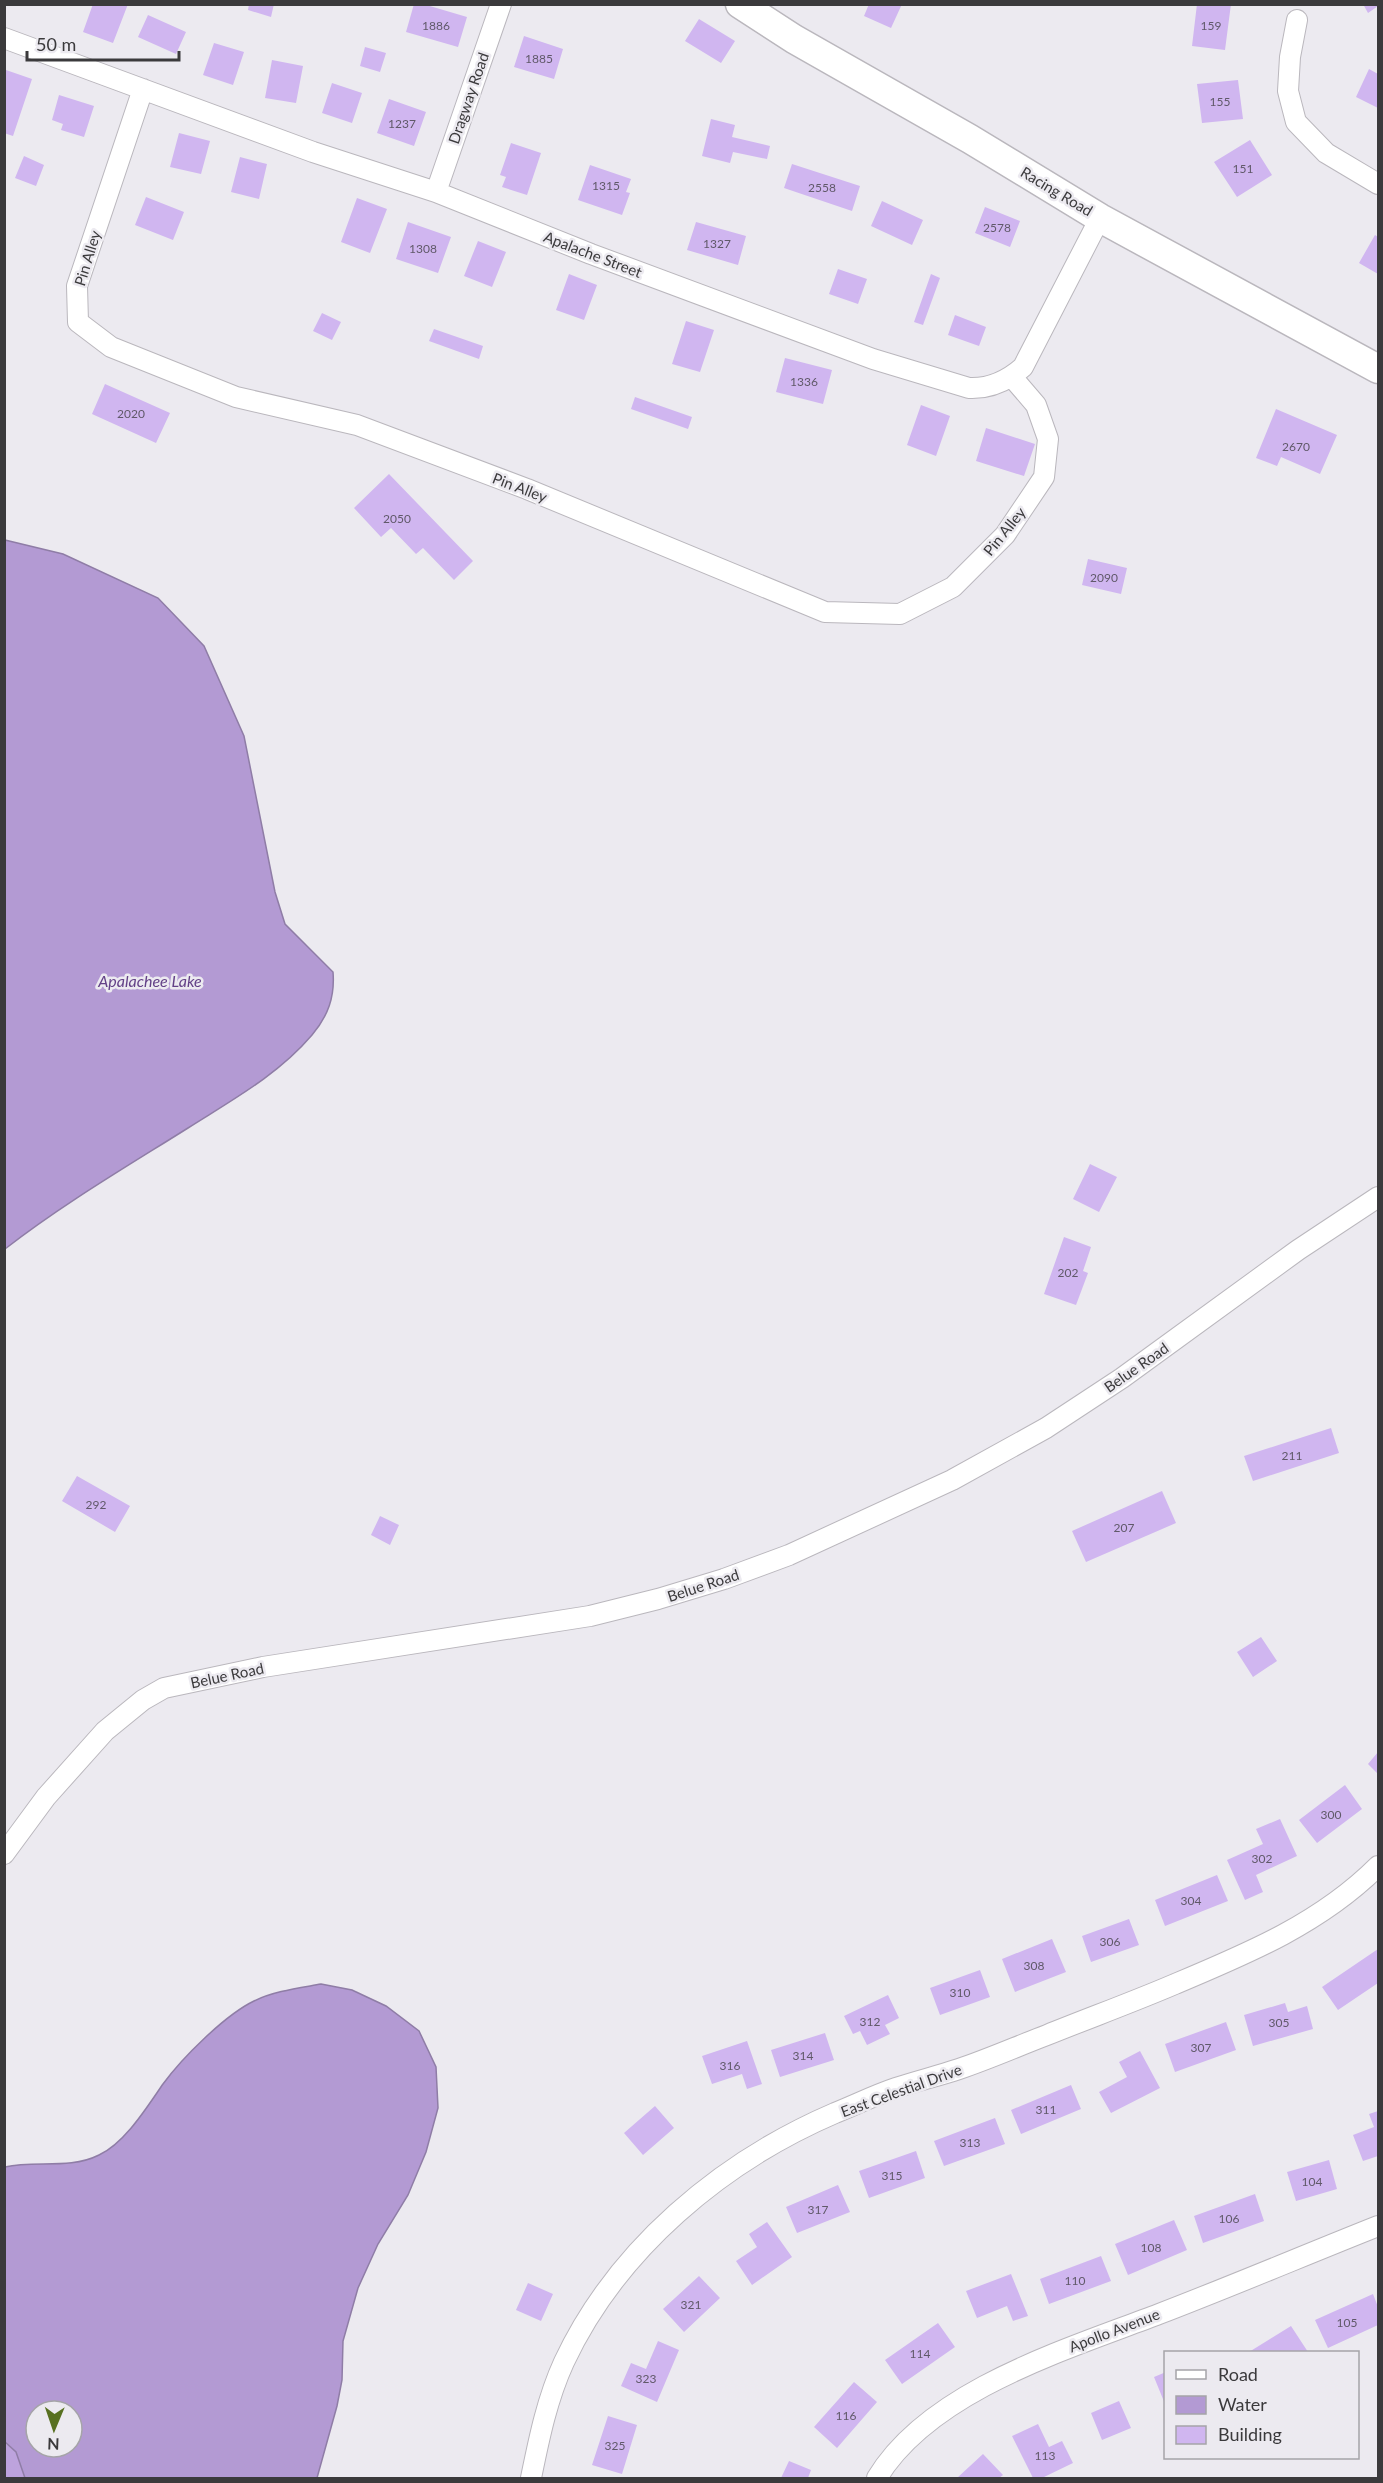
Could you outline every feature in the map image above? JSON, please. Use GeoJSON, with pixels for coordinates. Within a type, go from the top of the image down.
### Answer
{"type":"FeatureCollection","features":[{"type":"Feature","properties":{"kind":"street","name":"Dragway Road"},"geometry":{"type":"LineString","coordinates":[[436,192],[501,4]]}},
{"type":"Feature","properties":{"kind":"street","name":"Racing Road"},"geometry":{"type":"LineString","coordinates":[[740,4],[794,39],[970,139],[1100,218],[1378,369]]}},
{"type":"Feature","properties":{"kind":"street"},"geometry":{"type":"LineString","coordinates":[[1297,20],[1290,57],[1288,91],[1296,122],[1326,153],[1378,184]]}},
{"type":"Feature","properties":{"kind":"street","name":"Apalache Street"},"geometry":{"type":"LineString","coordinates":[[4,38],[313,152],[436,192],[591,254],[873,359],[969,388],[984,388],[1012,377]]}},
{"type":"Feature","properties":{"kind":"street","name":"Pin Alley"},"geometry":{"type":"LineString","coordinates":[[143,88],[77,286],[78,322],[111,346],[236,397],[357,425],[526,489],[825,612],[900,614],[953,587],[1005,535],[1044,477],[1048,439],[1036,405],[1012,377]]}},
{"type":"Feature","properties":{"kind":"street"},"geometry":{"type":"LineString","coordinates":[[1012,377],[1023,367],[1100,218]]}},
{"type":"Feature","properties":{"kind":"street","name":"Belue Road"},"geometry":{"type":"LineString","coordinates":[[4,1854],[46,1797],[105,1731],[143,1700],[164,1688],[263,1667],[590,1616],[724,1579],[789,1555],[952,1480],[1046,1428],[1122,1378],[1298,1250],[1378,1197]]}},
{"type":"Feature","properties":{"kind":"street","name":"East Celestial Drive"},"geometry":{"type":"LineString","coordinates":[[531,2478],[550,2398],[563,2364],[580,2331],[599,2301],[652,2237],[714,2183],[771,2146],[831,2115],[894,2089],[959,2069],[1160,1990],[1261,1947],[1327,1909],[1358,1886],[1378,1866]]}},
{"type":"Feature","properties":{"kind":"street","name":"Apollo Avenue"},"geometry":{"type":"LineString","coordinates":[[877,2478],[896,2454],[934,2418],[956,2403],[1004,2377],[1105,2332],[1158,2314],[1378,2226]]}},
{"type":"Feature","properties":{"kind":"shaded area"},"geometry":{"type":"Polygon","coordinates":[[[4,2442],[16,2452],[25,2478],[5,2478],[4,2442]]]}},
{"type":"Feature","properties":{"kind":"water","name":"Apalachee Lake"},"geometry":{"type":"Polygon","coordinates":[[[5,540],[63,554],[158,598],[204,646],[244,736],[275,892],[285,924],[333,972],[333,981],[329,1006],[322,1021],[299,1049],[269,1075],[238,1097],[72,1201],[5,1249],[5,540]]]}},
{"type":"Feature","properties":{"kind":"water"},"geometry":{"type":"Polygon","coordinates":[[[321,1984],[352,1990],[386,2006],[419,2031],[436,2067],[438,2108],[426,2152],[408,2195],[378,2244],[358,2288],[343,2341],[342,2380],[337,2406],[317,2478],[25,2478],[16,2452],[5,2442],[5,2167],[64,2164],[88,2160],[109,2149],[135,2124],[163,2084],[205,2038],[230,2016],[254,2001],[278,1992],[321,1984]]]}},
{"type":"Feature","properties":{"kind":"building"},"geometry":{"type":"Polygon","coordinates":[[[93,4],[128,4],[113,43],[83,32],[93,4]]]}},
{"type":"Feature","properties":{"kind":"building"},"geometry":{"type":"Polygon","coordinates":[[[249,4],[274,4],[271,17],[248,10],[249,4]]]}},
{"type":"Feature","properties":{"kind":"building"},"geometry":{"type":"Polygon","coordinates":[[[414,4],[423,4],[467,17],[458,47],[406,32],[414,4]]]}},
{"type":"Feature","properties":{"kind":"building"},"geometry":{"type":"Polygon","coordinates":[[[869,4],[902,4],[891,28],[864,16],[869,4]]]}},
{"type":"Feature","properties":{"kind":"building"},"geometry":{"type":"Polygon","coordinates":[[[1197,4],[1231,4],[1225,50],[1192,46],[1197,4]]]}},
{"type":"Feature","properties":{"kind":"building"},"geometry":{"type":"Polygon","coordinates":[[[1363,4],[1378,4],[1378,6],[1368,13],[1363,4]]]}},
{"type":"Feature","properties":{"kind":"building"},"geometry":{"type":"Polygon","coordinates":[[[148,15],[186,32],[176,54],[138,37],[148,15]]]}},
{"type":"Feature","properties":{"kind":"building"},"geometry":{"type":"Polygon","coordinates":[[[699,19],[735,41],[721,63],[685,41],[699,19]]]}},
{"type":"Feature","properties":{"kind":"building"},"geometry":{"type":"Polygon","coordinates":[[[524,36],[563,49],[554,79],[514,67],[524,36]]]}},
{"type":"Feature","properties":{"kind":"building"},"geometry":{"type":"Polygon","coordinates":[[[214,43],[244,52],[233,85],[203,75],[214,43]]]}},
{"type":"Feature","properties":{"kind":"building"},"geometry":{"type":"Polygon","coordinates":[[[365,47],[386,53],[380,72],[360,66],[365,47]]]}},
{"type":"Feature","properties":{"kind":"building"},"geometry":{"type":"Polygon","coordinates":[[[272,60],[303,66],[296,103],[265,98],[272,60]]]}},
{"type":"Feature","properties":{"kind":"building"},"geometry":{"type":"Polygon","coordinates":[[[1369,69],[1378,74],[1378,108],[1356,97],[1369,69]]]}},
{"type":"Feature","properties":{"kind":"building"},"geometry":{"type":"Polygon","coordinates":[[[6,70],[32,79],[13,136],[4,133],[6,70]]]}},
{"type":"Feature","properties":{"kind":"building"},"geometry":{"type":"Polygon","coordinates":[[[1238,80],[1243,119],[1202,123],[1197,84],[1238,80]]]}},
{"type":"Feature","properties":{"kind":"building"},"geometry":{"type":"Polygon","coordinates":[[[332,83],[362,93],[352,123],[322,113],[332,83]]]}},
{"type":"Feature","properties":{"kind":"building"},"geometry":{"type":"Polygon","coordinates":[[[59,95],[94,106],[84,137],[61,130],[63,124],[52,120],[59,95]]]}},
{"type":"Feature","properties":{"kind":"building"},"geometry":{"type":"Polygon","coordinates":[[[389,99],[426,112],[414,146],[377,133],[389,99]]]}},
{"type":"Feature","properties":{"kind":"building"},"geometry":{"type":"Polygon","coordinates":[[[711,119],[735,125],[732,137],[770,146],[767,159],[733,152],[730,163],[702,156],[711,119]]]}},
{"type":"Feature","properties":{"kind":"building"},"geometry":{"type":"Polygon","coordinates":[[[179,133],[210,141],[201,174],[170,167],[179,133]]]}},
{"type":"Feature","properties":{"kind":"building"},"geometry":{"type":"Polygon","coordinates":[[[1250,140],[1272,175],[1237,197],[1214,162],[1250,140]]]}},
{"type":"Feature","properties":{"kind":"building"},"geometry":{"type":"Polygon","coordinates":[[[511,143],[541,153],[527,195],[502,187],[506,177],[500,175],[511,143]]]}},
{"type":"Feature","properties":{"kind":"building"},"geometry":{"type":"Polygon","coordinates":[[[24,156],[44,165],[36,186],[15,178],[24,156]]]}},
{"type":"Feature","properties":{"kind":"building"},"geometry":{"type":"Polygon","coordinates":[[[240,157],[267,164],[259,199],[231,192],[240,157]]]}},
{"type":"Feature","properties":{"kind":"building"},"geometry":{"type":"Polygon","coordinates":[[[792,164],[860,186],[852,211],[784,188],[792,164]]]}},
{"type":"Feature","properties":{"kind":"building"},"geometry":{"type":"Polygon","coordinates":[[[590,165],[631,179],[626,192],[630,193],[622,215],[578,200],[590,165]]]}},
{"type":"Feature","properties":{"kind":"building"},"geometry":{"type":"Polygon","coordinates":[[[146,197],[184,212],[173,240],[135,225],[146,197]]]}},
{"type":"Feature","properties":{"kind":"building"},"geometry":{"type":"Polygon","coordinates":[[[357,198],[387,209],[370,253],[341,242],[357,198]]]}},
{"type":"Feature","properties":{"kind":"building"},"geometry":{"type":"Polygon","coordinates":[[[882,201],[923,220],[912,245],[871,226],[882,201]]]}},
{"type":"Feature","properties":{"kind":"building"},"geometry":{"type":"Polygon","coordinates":[[[985,207],[1020,221],[1010,247],[975,233],[985,207]]]}},
{"type":"Feature","properties":{"kind":"building"},"geometry":{"type":"Polygon","coordinates":[[[408,222],[451,237],[438,273],[396,259],[408,222]]]}},
{"type":"Feature","properties":{"kind":"building"},"geometry":{"type":"Polygon","coordinates":[[[696,222],[746,236],[738,265],[687,250],[696,222]]]}},
{"type":"Feature","properties":{"kind":"building"},"geometry":{"type":"Polygon","coordinates":[[[1375,235],[1378,237],[1378,274],[1359,263],[1375,235]]]}},
{"type":"Feature","properties":{"kind":"building"},"geometry":{"type":"Polygon","coordinates":[[[478,241],[506,252],[492,287],[464,276],[478,241]]]}},
{"type":"Feature","properties":{"kind":"building"},"geometry":{"type":"Polygon","coordinates":[[[838,269],[867,279],[858,304],[829,294],[838,269]]]}},
{"type":"Feature","properties":{"kind":"building"},"geometry":{"type":"Polygon","coordinates":[[[569,274],[597,285],[584,320],[556,310],[569,274]]]}},
{"type":"Feature","properties":{"kind":"building"},"geometry":{"type":"Polygon","coordinates":[[[931,274],[940,278],[923,325],[914,322],[931,274]]]}},
{"type":"Feature","properties":{"kind":"building"},"geometry":{"type":"Polygon","coordinates":[[[322,313],[341,322],[332,340],[313,331],[322,313]]]}},
{"type":"Feature","properties":{"kind":"building"},"geometry":{"type":"Polygon","coordinates":[[[955,315],[986,327],[979,346],[948,335],[955,315]]]}},
{"type":"Feature","properties":{"kind":"building"},"geometry":{"type":"Polygon","coordinates":[[[686,321],[714,330],[700,372],[672,364],[686,321]]]}},
{"type":"Feature","properties":{"kind":"building"},"geometry":{"type":"Polygon","coordinates":[[[434,329],[483,346],[479,359],[429,341],[434,329]]]}},
{"type":"Feature","properties":{"kind":"building"},"geometry":{"type":"Polygon","coordinates":[[[785,358],[832,370],[823,404],[776,392],[785,358]]]}},
{"type":"Feature","properties":{"kind":"building"},"geometry":{"type":"Polygon","coordinates":[[[105,384],[170,413],[156,443],[92,414],[105,384]]]}},
{"type":"Feature","properties":{"kind":"building"},"geometry":{"type":"Polygon","coordinates":[[[635,397],[692,417],[688,429],[631,409],[635,397]]]}},
{"type":"Feature","properties":{"kind":"building"},"geometry":{"type":"Polygon","coordinates":[[[921,405],[950,416],[936,456],[907,445],[921,405]]]}},
{"type":"Feature","properties":{"kind":"building"},"geometry":{"type":"Polygon","coordinates":[[[1276,409],[1337,435],[1320,474],[1281,457],[1277,466],[1256,458],[1276,409]]]}},
{"type":"Feature","properties":{"kind":"building"},"geometry":{"type":"Polygon","coordinates":[[[986,428],[1035,444],[1024,476],[976,461],[986,428]]]}},
{"type":"Feature","properties":{"kind":"building"},"geometry":{"type":"Polygon","coordinates":[[[389,474],[473,561],[454,580],[423,548],[416,554],[391,528],[381,537],[354,508],[389,474]]]}},
{"type":"Feature","properties":{"kind":"building"},"geometry":{"type":"Polygon","coordinates":[[[1088,559],[1127,568],[1121,594],[1082,585],[1088,559]]]}},
{"type":"Feature","properties":{"kind":"building"},"geometry":{"type":"Polygon","coordinates":[[[1090,1164],[1117,1177],[1099,1212],[1073,1199],[1090,1164]]]}},
{"type":"Feature","properties":{"kind":"building"},"geometry":{"type":"Polygon","coordinates":[[[1064,1237],[1091,1247],[1083,1271],[1088,1273],[1076,1305],[1044,1294],[1064,1237]]]}},
{"type":"Feature","properties":{"kind":"building"},"geometry":{"type":"Polygon","coordinates":[[[1331,1428],[1339,1453],[1253,1481],[1244,1456],[1331,1428]]]}},
{"type":"Feature","properties":{"kind":"building"},"geometry":{"type":"Polygon","coordinates":[[[77,1476],[130,1506],[115,1532],[62,1501],[77,1476]]]}},
{"type":"Feature","properties":{"kind":"building"},"geometry":{"type":"Polygon","coordinates":[[[1162,1491],[1176,1523],[1086,1562],[1072,1531],[1162,1491]]]}},
{"type":"Feature","properties":{"kind":"building"},"geometry":{"type":"Polygon","coordinates":[[[380,1516],[399,1525],[390,1545],[371,1535],[380,1516]]]}},
{"type":"Feature","properties":{"kind":"building"},"geometry":{"type":"Polygon","coordinates":[[[1261,1637],[1277,1661],[1253,1677],[1237,1652],[1261,1637]]]}},
{"type":"Feature","properties":{"kind":"building"},"geometry":{"type":"Polygon","coordinates":[[[1378,1752],[1378,1774],[1368,1764],[1378,1752]]]}},
{"type":"Feature","properties":{"kind":"building"},"geometry":{"type":"Polygon","coordinates":[[[1345,1785],[1362,1809],[1317,1843],[1299,1820],[1345,1785]]]}},
{"type":"Feature","properties":{"kind":"building"},"geometry":{"type":"Polygon","coordinates":[[[1280,1819],[1297,1856],[1256,1875],[1263,1892],[1245,1900],[1227,1860],[1263,1844],[1256,1829],[1280,1819]]]}},
{"type":"Feature","properties":{"kind":"building"},"geometry":{"type":"Polygon","coordinates":[[[1217,1875],[1228,1901],[1165,1926],[1155,1900],[1217,1875]]]}},
{"type":"Feature","properties":{"kind":"building"},"geometry":{"type":"Polygon","coordinates":[[[1129,1919],[1139,1945],[1091,1962],[1082,1936],[1129,1919]]]}},
{"type":"Feature","properties":{"kind":"building"},"geometry":{"type":"Polygon","coordinates":[[[1052,1939],[1066,1972],[1015,1992],[1002,1959],[1052,1939]]]}},
{"type":"Feature","properties":{"kind":"building"},"geometry":{"type":"Polygon","coordinates":[[[1378,1949],[1378,1983],[1338,2010],[1322,1987],[1378,1949]]]}},
{"type":"Feature","properties":{"kind":"building"},"geometry":{"type":"Polygon","coordinates":[[[980,1970],[990,1997],[940,2015],[930,1988],[980,1970]]]}},
{"type":"Feature","properties":{"kind":"building"},"geometry":{"type":"Polygon","coordinates":[[[888,1995],[899,2018],[885,2025],[890,2034],[867,2045],[860,2031],[853,2034],[844,2016],[888,1995]]]}},
{"type":"Feature","properties":{"kind":"building"},"geometry":{"type":"Polygon","coordinates":[[[1285,2003],[1288,2012],[1307,2006],[1313,2029],[1253,2046],[1244,2015],[1285,2003]]]}},
{"type":"Feature","properties":{"kind":"building"},"geometry":{"type":"Polygon","coordinates":[[[1226,2022],[1236,2050],[1175,2072],[1165,2044],[1226,2022]]]}},
{"type":"Feature","properties":{"kind":"building"},"geometry":{"type":"Polygon","coordinates":[[[825,2033],[834,2060],[780,2077],[771,2050],[825,2033]]]}},
{"type":"Feature","properties":{"kind":"building"},"geometry":{"type":"Polygon","coordinates":[[[747,2041],[762,2084],[747,2089],[742,2074],[712,2084],[702,2056],[747,2041]]]}},
{"type":"Feature","properties":{"kind":"building"},"geometry":{"type":"Polygon","coordinates":[[[1140,2051],[1160,2088],[1111,2113],[1099,2092],[1127,2077],[1119,2062],[1140,2051]]]}},
{"type":"Feature","properties":{"kind":"building"},"geometry":{"type":"Polygon","coordinates":[[[1071,2085],[1081,2109],[1021,2134],[1011,2110],[1071,2085]]]}},
{"type":"Feature","properties":{"kind":"building"},"geometry":{"type":"Polygon","coordinates":[[[655,2106],[674,2128],[643,2155],[624,2133],[655,2106]]]}},
{"type":"Feature","properties":{"kind":"building"},"geometry":{"type":"Polygon","coordinates":[[[1378,2111],[1378,2156],[1363,2161],[1353,2135],[1374,2127],[1369,2114],[1378,2111]]]}},
{"type":"Feature","properties":{"kind":"building"},"geometry":{"type":"Polygon","coordinates":[[[995,2118],[1005,2144],[944,2166],[934,2141],[995,2118]]]}},
{"type":"Feature","properties":{"kind":"building"},"geometry":{"type":"Polygon","coordinates":[[[916,2151],[925,2178],[869,2198],[859,2171],[916,2151]]]}},
{"type":"Feature","properties":{"kind":"building"},"geometry":{"type":"Polygon","coordinates":[[[1329,2160],[1337,2189],[1296,2201],[1287,2172],[1329,2160]]]}},
{"type":"Feature","properties":{"kind":"building"},"geometry":{"type":"Polygon","coordinates":[[[838,2185],[850,2212],[797,2233],[786,2207],[838,2185]]]}},
{"type":"Feature","properties":{"kind":"building"},"geometry":{"type":"Polygon","coordinates":[[[1255,2194],[1264,2221],[1203,2243],[1194,2216],[1255,2194]]]}},
{"type":"Feature","properties":{"kind":"building"},"geometry":{"type":"Polygon","coordinates":[[[1174,2220],[1187,2250],[1128,2275],[1115,2244],[1174,2220]]]}},
{"type":"Feature","properties":{"kind":"building"},"geometry":{"type":"Polygon","coordinates":[[[767,2222],[792,2257],[752,2285],[736,2261],[757,2247],[749,2234],[767,2222]]]}},
{"type":"Feature","properties":{"kind":"building"},"geometry":{"type":"Polygon","coordinates":[[[1101,2256],[1111,2281],[1049,2304],[1040,2279],[1101,2256]]]}},
{"type":"Feature","properties":{"kind":"building"},"geometry":{"type":"Polygon","coordinates":[[[1011,2274],[1028,2316],[1013,2321],[1007,2306],[977,2318],[966,2291],[1011,2274]]]}},
{"type":"Feature","properties":{"kind":"building"},"geometry":{"type":"Polygon","coordinates":[[[699,2276],[720,2298],[684,2332],[663,2309],[699,2276]]]}},
{"type":"Feature","properties":{"kind":"building"},"geometry":{"type":"Polygon","coordinates":[[[528,2283],[553,2294],[541,2321],[516,2310],[528,2283]]]}},
{"type":"Feature","properties":{"kind":"building"},"geometry":{"type":"Polygon","coordinates":[[[1373,2294],[1378,2307],[1378,2325],[1328,2348],[1315,2320],[1373,2294]]]}},
{"type":"Feature","properties":{"kind":"building"},"geometry":{"type":"Polygon","coordinates":[[[938,2323],[955,2347],[902,2384],[885,2360],[938,2323]]]}},
{"type":"Feature","properties":{"kind":"building"},"geometry":{"type":"Polygon","coordinates":[[[1291,2326],[1307,2351],[1251,2351],[1291,2326]]]}},
{"type":"Feature","properties":{"kind":"building"},"geometry":{"type":"Polygon","coordinates":[[[658,2341],[679,2350],[657,2402],[621,2386],[631,2363],[646,2369],[658,2341]]]}},
{"type":"Feature","properties":{"kind":"building"},"geometry":{"type":"Polygon","coordinates":[[[1164,2373],[1164,2402],[1154,2377],[1164,2373]]]}},
{"type":"Feature","properties":{"kind":"building"},"geometry":{"type":"Polygon","coordinates":[[[854,2382],[877,2402],[837,2448],[814,2427],[854,2382]]]}},
{"type":"Feature","properties":{"kind":"building"},"geometry":{"type":"Polygon","coordinates":[[[1119,2401],[1131,2428],[1102,2440],[1091,2413],[1119,2401]]]}},
{"type":"Feature","properties":{"kind":"building"},"geometry":{"type":"Polygon","coordinates":[[[608,2416],[637,2425],[622,2474],[592,2465],[608,2416]]]}},
{"type":"Feature","properties":{"kind":"building"},"geometry":{"type":"Polygon","coordinates":[[[1038,2424],[1049,2447],[1062,2441],[1073,2463],[1042,2478],[1033,2478],[1012,2436],[1038,2424]]]}},
{"type":"Feature","properties":{"kind":"building"},"geometry":{"type":"Polygon","coordinates":[[[983,2454],[1003,2475],[999,2478],[957,2478],[983,2454]]]}},
{"type":"Feature","properties":{"kind":"building"},"geometry":{"type":"Polygon","coordinates":[[[789,2461],[811,2470],[808,2478],[781,2478],[789,2461]]]}}]}
